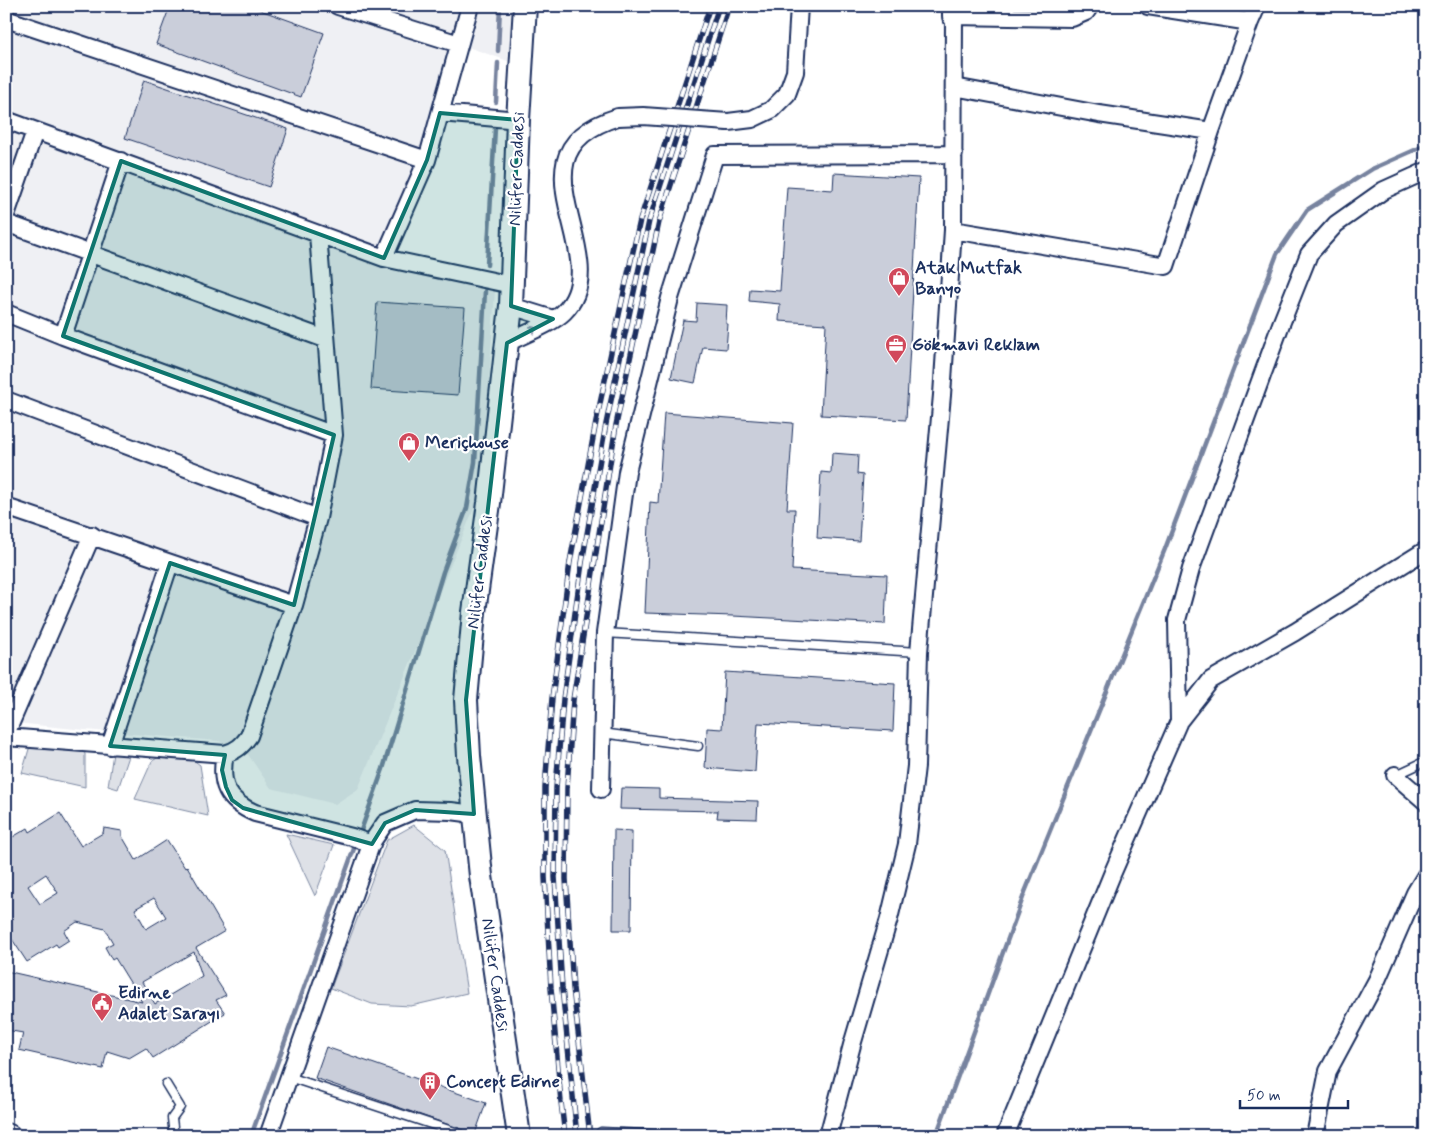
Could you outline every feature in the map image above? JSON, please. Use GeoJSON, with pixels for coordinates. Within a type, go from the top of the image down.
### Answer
{"type":"FeatureCollection","features":[{"type":"Feature","properties":{"kind":"main road","name":"Nilüfer Caddesi"},"geometry":{"type":"LineString","coordinates":[[519,1136],[474,814],[466,700],[474,612],[489,503],[511,296],[525,6]]}},
{"type":"Feature","properties":{"kind":"street"},"geometry":{"type":"LineString","coordinates":[[338,6],[459,44]]}},
{"type":"Feature","properties":{"kind":"street"},"geometry":{"type":"LineString","coordinates":[[384,258],[427,160],[470,6]]}},
{"type":"Feature","properties":{"kind":"street"},"geometry":{"type":"LineString","coordinates":[[507,343],[563,313],[572,301],[577,288],[578,254],[565,198],[564,176],[567,158],[575,142],[586,131],[600,123],[618,117],[642,116],[728,122],[752,119],[771,110],[787,94],[795,72],[799,6]]}},
{"type":"Feature","properties":{"kind":"street"},"geometry":{"type":"LineString","coordinates":[[828,1136],[852,1045],[889,919],[907,844],[916,766],[919,652],[942,395],[953,230],[954,11],[1072,18],[1086,12],[1090,6]]}},
{"type":"Feature","properties":{"kind":"street"},"geometry":{"type":"LineString","coordinates":[[1148,6],[1250,22]]}},
{"type":"Feature","properties":{"kind":"street"},"geometry":{"type":"LineString","coordinates":[[953,230],[1166,266],[1211,131],[1257,6]]}},
{"type":"Feature","properties":{"kind":"street"},"geometry":{"type":"LineString","coordinates":[[6,19],[427,160]]}},
{"type":"Feature","properties":{"kind":"street"},"geometry":{"type":"LineString","coordinates":[[954,86],[1099,114],[1211,131]]}},
{"type":"Feature","properties":{"kind":"street"},"geometry":{"type":"LineString","coordinates":[[440,113],[518,120]]}},
{"type":"Feature","properties":{"kind":"street"},"geometry":{"type":"LineString","coordinates":[[6,120],[384,258],[511,296],[553,319]]}},
{"type":"Feature","properties":{"kind":"street"},"geometry":{"type":"LineString","coordinates":[[6,215],[35,131]]}},
{"type":"Feature","properties":{"kind":"street"},"geometry":{"type":"LineString","coordinates":[[601,789],[605,633],[627,472],[670,298],[715,155],[954,154]]}},
{"type":"Feature","properties":{"kind":"street"},"geometry":{"type":"LineString","coordinates":[[63,336],[121,162]]}},
{"type":"Feature","properties":{"kind":"street"},"geometry":{"type":"LineString","coordinates":[[1179,721],[1177,620],[1189,578],[1281,324],[1309,254],[1336,224],[1384,190],[1426,171]]}},
{"type":"Feature","properties":{"kind":"street"},"geometry":{"type":"LineString","coordinates":[[6,223],[325,339]]}},
{"type":"Feature","properties":{"kind":"street"},"geometry":{"type":"LineString","coordinates":[[92,535],[6,735],[110,746],[225,754],[243,745],[249,736],[294,606],[318,518],[334,435],[318,234]]}},
{"type":"Feature","properties":{"kind":"street"},"geometry":{"type":"LineString","coordinates":[[6,313],[63,336],[334,435]]}},
{"type":"Feature","properties":{"kind":"street"},"geometry":{"type":"LineString","coordinates":[[6,400],[318,518]]}},
{"type":"Feature","properties":{"kind":"street"},"geometry":{"type":"LineString","coordinates":[[6,507],[294,606]]}},
{"type":"Feature","properties":{"kind":"street"},"geometry":{"type":"LineString","coordinates":[[1005,1136],[1113,872],[1179,721],[1211,680],[1295,632],[1426,550]]}},
{"type":"Feature","properties":{"kind":"street"},"geometry":{"type":"LineString","coordinates":[[110,746],[170,563]]}},
{"type":"Feature","properties":{"kind":"street"},"geometry":{"type":"LineString","coordinates":[[225,754],[222,770],[226,787],[232,800],[243,808],[255,813],[352,837],[372,844]]}},
{"type":"Feature","properties":{"kind":"street"},"geometry":{"type":"LineString","coordinates":[[1395,775],[1426,802]]}},
{"type":"Feature","properties":{"kind":"street"},"geometry":{"type":"LineString","coordinates":[[268,1136],[372,844],[385,824],[415,810],[474,814]]}},
{"type":"Feature","properties":{"kind":"street"},"geometry":{"type":"LineString","coordinates":[[1315,1136],[1328,1071],[1377,980],[1415,893],[1426,876]]}},
{"type":"Feature","properties":{"kind":"lane"},"geometry":{"type":"LineString","coordinates":[[605,633],[919,652]]}},
{"type":"Feature","properties":{"kind":"lane"},"geometry":{"type":"LineString","coordinates":[[602,733],[698,746]]}},
{"type":"Feature","properties":{"kind":"lane"},"geometry":{"type":"LineString","coordinates":[[1395,775],[1426,761]]}},
{"type":"Feature","properties":{"kind":"lane"},"geometry":{"type":"LineString","coordinates":[[288,1077],[458,1133]]}},
{"type":"Feature","properties":{"kind":"lane"},"geometry":{"type":"LineString","coordinates":[[166,1084],[180,1107],[172,1118],[174,1136]]}},
{"type":"Feature","properties":{"kind":"lane"},"geometry":{"type":"LineString","coordinates":[[602,1136],[602,1132],[686,1136]]}},
{"type":"Feature","properties":{"kind":"highlighted area"},"geometry":{"type":"Polygon","coordinates":[[[440,113],[518,120],[511,306],[553,319],[507,343],[466,700],[474,814],[415,810],[385,823],[372,844],[243,808],[232,800],[226,787],[222,770],[225,755],[110,746],[170,563],[294,605],[334,435],[63,336],[121,161],[384,258],[427,160],[440,113]]]}},
{"type":"Feature","properties":{"kind":"shaded area"},"geometry":{"type":"Polygon","coordinates":[[[6,6],[513,6],[508,61],[459,44],[384,258],[495,290],[482,489],[358,789],[335,804],[271,788],[247,753],[219,741],[6,722],[6,6]]]}},
{"type":"Feature","properties":{"kind":"shaded area"},"geometry":{"type":"Polygon","coordinates":[[[33,746],[83,750],[85,754],[85,787],[22,773],[29,749],[33,746]]]}},
{"type":"Feature","properties":{"kind":"shaded area"},"geometry":{"type":"Polygon","coordinates":[[[113,753],[129,756],[118,789],[108,786],[113,753]]]}},
{"type":"Feature","properties":{"kind":"shaded area"},"geometry":{"type":"Polygon","coordinates":[[[161,756],[192,759],[200,765],[208,816],[135,799],[152,761],[161,756]]]}},
{"type":"Feature","properties":{"kind":"shaded area"},"geometry":{"type":"Polygon","coordinates":[[[414,825],[445,850],[467,993],[411,1006],[372,1004],[331,988],[387,840],[414,825]]]}},
{"type":"Feature","properties":{"kind":"shaded area"},"geometry":{"type":"Polygon","coordinates":[[[286,834],[334,845],[315,896],[286,834]]]}},
{"type":"Feature","properties":{"kind":"building"},"geometry":{"type":"Polygon","coordinates":[[[170,6],[249,6],[324,33],[301,97],[156,44],[170,6]]]}},
{"type":"Feature","properties":{"kind":"building"},"geometry":{"type":"Polygon","coordinates":[[[144,80],[288,129],[269,187],[125,138],[144,80]]]}},
{"type":"Feature","properties":{"kind":"building"},"geometry":{"type":"Polygon","coordinates":[[[834,173],[919,178],[906,420],[821,415],[826,324],[779,321],[780,304],[749,301],[750,289],[780,291],[787,187],[833,190],[834,173]]]}},
{"type":"Feature","properties":{"kind":"building"},"geometry":{"type":"Polygon","coordinates":[[[377,302],[465,308],[458,395],[371,389],[377,302]]]}},
{"type":"Feature","properties":{"kind":"building"},"geometry":{"type":"Polygon","coordinates":[[[697,303],[727,305],[726,324],[728,324],[726,349],[703,347],[695,383],[671,378],[683,320],[696,321],[697,303]]]}},
{"type":"Feature","properties":{"kind":"building"},"geometry":{"type":"Polygon","coordinates":[[[664,413],[793,423],[787,509],[795,509],[792,570],[887,575],[885,624],[645,613],[650,502],[658,503],[664,413]]]}},
{"type":"Feature","properties":{"kind":"building"},"geometry":{"type":"Polygon","coordinates":[[[832,453],[858,455],[857,474],[863,475],[859,541],[817,538],[821,472],[831,473],[832,453]]]}},
{"type":"Feature","properties":{"kind":"building"},"geometry":{"type":"Polygon","coordinates":[[[725,672],[895,683],[893,731],[758,723],[755,772],[705,768],[707,728],[722,729],[725,672]]]}},
{"type":"Feature","properties":{"kind":"building"},"geometry":{"type":"Polygon","coordinates":[[[621,788],[659,789],[659,798],[758,801],[757,819],[717,818],[718,811],[620,809],[621,788]]]}},
{"type":"Feature","properties":{"kind":"building"},"geometry":{"type":"Polygon","coordinates":[[[60,813],[81,846],[103,833],[104,828],[122,831],[122,836],[136,860],[167,840],[185,868],[187,866],[225,931],[196,948],[226,995],[216,1000],[225,1013],[153,1058],[146,1048],[129,1058],[107,1051],[103,1069],[19,1050],[23,1033],[6,1030],[6,971],[142,1002],[115,958],[112,960],[105,947],[113,943],[105,929],[77,922],[64,931],[69,940],[58,947],[56,944],[27,962],[6,930],[6,841],[28,828],[30,832],[60,813]],[[46,874],[28,886],[40,904],[58,893],[46,874]],[[154,898],[135,909],[146,929],[166,917],[154,898]],[[194,952],[142,982],[155,1004],[202,976],[194,952]]]}},
{"type":"Feature","properties":{"kind":"building"},"geometry":{"type":"Polygon","coordinates":[[[614,830],[632,831],[631,930],[613,930],[614,830]]]}},
{"type":"Feature","properties":{"kind":"building","name":"Concept Edirne"},"geometry":{"type":"Polygon","coordinates":[[[326,1047],[486,1103],[475,1134],[315,1078],[326,1047]]]}},
{"type":"Feature","properties":{"kind":"waterway"},"geometry":{"type":"LineString","coordinates":[[498,51],[500,6]]}},
{"type":"Feature","properties":{"kind":"waterway"},"geometry":{"type":"LineString","coordinates":[[496,102],[498,63]]}},
{"type":"Feature","properties":{"kind":"waterway"},"geometry":{"type":"LineString","coordinates":[[487,265],[495,128]]}},
{"type":"Feature","properties":{"kind":"waterway"},"geometry":{"type":"LineString","coordinates":[[936,1136],[1025,892],[1165,549],[1277,254],[1307,210],[1372,169],[1426,145]]}},
{"type":"Feature","properties":{"kind":"waterway"},"geometry":{"type":"LineString","coordinates":[[359,836],[383,769],[443,572],[467,508],[475,462],[485,291]]}},
{"type":"Feature","properties":{"kind":"waterway"},"geometry":{"type":"LineString","coordinates":[[251,1136],[356,843]]}},
{"type":"Feature","properties":{"kind":"railway"},"geometry":{"type":"LineString","coordinates":[[565,1136],[551,988],[545,877],[545,788],[552,698],[570,562],[596,422],[640,220],[710,6]]}},
{"type":"Feature","properties":{"kind":"railway"},"geometry":{"type":"LineString","coordinates":[[577,1136],[562,988],[555,877],[556,788],[563,699],[582,563],[606,424],[649,221],[719,6]]}},
{"type":"Feature","properties":{"kind":"railway"},"geometry":{"type":"LineString","coordinates":[[590,1136],[573,988],[566,879],[567,788],[573,700],[616,425],[659,222],[729,6]]}},
{"type":"Feature","properties":{"kind":"place","name":"Atak Mutfak Banyo"},"geometry":{"type":"Point","coordinates":[899,297]}},
{"type":"Feature","properties":{"kind":"place","name":"Gökmavi Reklam"},"geometry":{"type":"Point","coordinates":[896,364]}},
{"type":"Feature","properties":{"kind":"place","name":"Meriçhouse"},"geometry":{"type":"Point","coordinates":[409,462]}},
{"type":"Feature","properties":{"kind":"place","name":"Edirne Adalet Sarayı"},"geometry":{"type":"Point","coordinates":[102,1022]}},
{"type":"Feature","properties":{"kind":"place","name":"Concept Edirne"},"geometry":{"type":"Point","coordinates":[430,1101]}}]}
